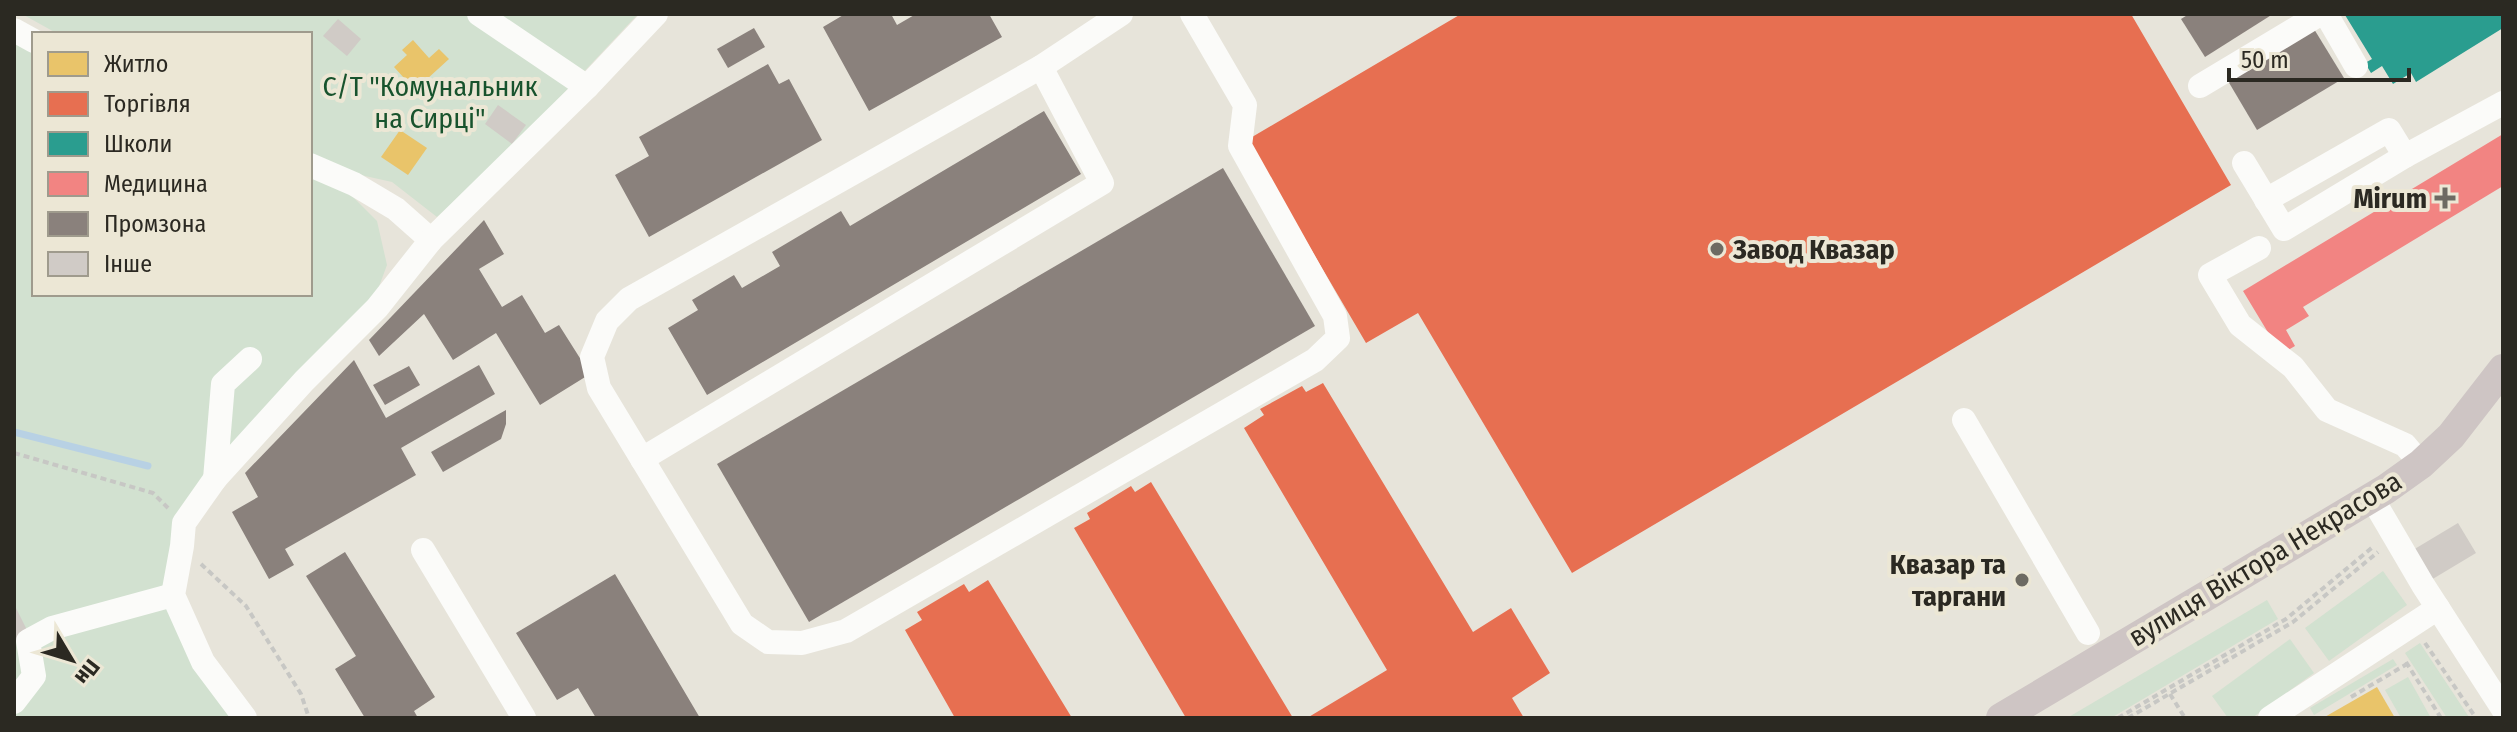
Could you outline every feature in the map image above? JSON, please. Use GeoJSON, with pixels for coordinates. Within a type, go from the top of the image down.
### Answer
{"type":"FeatureCollection","features":[{"type":"Feature","properties":{"kind":"main road","name":"вулиця Віктора Некрасова"},"geometry":{"type":"LineString","coordinates":[[2001,718],[2372,498],[2421,464],[2451,436],[2503,369]]}},
{"type":"Feature","properties":{"kind":"street"},"geometry":{"type":"LineString","coordinates":[[479,14],[587,87]]}},
{"type":"Feature","properties":{"kind":"street"},"geometry":{"type":"LineString","coordinates":[[245,718],[203,662],[173,595],[183,534],[215,479],[304,381],[377,308],[431,240],[587,87],[656,14]]}},
{"type":"Feature","properties":{"kind":"street"},"geometry":{"type":"LineString","coordinates":[[1121,14],[1041,67],[629,299],[607,321],[592,357],[599,388],[742,624],[768,642],[802,643],[846,631],[1315,360],[1338,338],[1335,316],[1240,146],[1245,105],[1192,14]]}},
{"type":"Feature","properties":{"kind":"street"},"geometry":{"type":"LineString","coordinates":[[2200,86],[2323,14],[2356,66]]}},
{"type":"Feature","properties":{"kind":"street"},"geometry":{"type":"LineString","coordinates":[[14,30],[32,40]]}},
{"type":"Feature","properties":{"kind":"street"},"geometry":{"type":"LineString","coordinates":[[642,459],[1102,183],[1041,67]]}},
{"type":"Feature","properties":{"kind":"street"},"geometry":{"type":"LineString","coordinates":[[2244,163],[2284,229],[2405,156],[2503,103]]}},
{"type":"Feature","properties":{"kind":"street"},"geometry":{"type":"LineString","coordinates":[[2266,200],[2389,130],[2405,156]]}},
{"type":"Feature","properties":{"kind":"street"},"geometry":{"type":"LineString","coordinates":[[312,166],[354,184],[396,209],[431,240]]}},
{"type":"Feature","properties":{"kind":"street"},"geometry":{"type":"LineString","coordinates":[[2259,248],[2210,275],[2240,325],[2293,367],[2327,410],[2405,445],[2421,464]]}},
{"type":"Feature","properties":{"kind":"street"},"geometry":{"type":"LineString","coordinates":[[215,479],[223,384],[250,359]]}},
{"type":"Feature","properties":{"kind":"street"},"geometry":{"type":"LineString","coordinates":[[1964,420],[2088,633]]}},
{"type":"Feature","properties":{"kind":"street"},"geometry":{"type":"LineString","coordinates":[[2372,498],[2386,542],[2438,608],[2503,709]]}},
{"type":"Feature","properties":{"kind":"street"},"geometry":{"type":"LineString","coordinates":[[423,550],[524,718]]}},
{"type":"Feature","properties":{"kind":"street"},"geometry":{"type":"LineString","coordinates":[[2437,584],[2503,684]]}},
{"type":"Feature","properties":{"kind":"street"},"geometry":{"type":"LineString","coordinates":[[14,702],[34,676],[28,641],[52,628],[173,595]]}},
{"type":"Feature","properties":{"kind":"street"},"geometry":{"type":"LineString","coordinates":[[2270,718],[2438,608]]}},
{"type":"Feature","properties":{"kind":"path"},"geometry":{"type":"LineString","coordinates":[[14,453],[153,493],[183,534],[246,606],[301,694],[309,718]]}},
{"type":"Feature","properties":{"kind":"path"},"geometry":{"type":"LineString","coordinates":[[2128,718],[2293,622],[2386,542]]}},
{"type":"Feature","properties":{"kind":"path"},"geometry":{"type":"LineString","coordinates":[[2118,718],[2286,619],[2386,542]]}},
{"type":"Feature","properties":{"kind":"path"},"geometry":{"type":"LineString","coordinates":[[2398,651],[2441,718]]}},
{"type":"Feature","properties":{"kind":"path"},"geometry":{"type":"LineString","coordinates":[[2341,702],[2407,664]]}},
{"type":"Feature","properties":{"kind":"path"},"geometry":{"type":"LineString","coordinates":[[2170,694],[2185,718]]}},
{"type":"Feature","properties":{"kind":"green space","name":"С/Т \"Комунальник на Сирці\""},"geometry":{"type":"Polygon","coordinates":[[[22,14],[638,14],[503,158],[437,217],[392,182],[365,176],[312,157],[312,32],[54,32],[22,14]]]}},
{"type":"Feature","properties":{"kind":"green space"},"geometry":{"type":"Polygon","coordinates":[[[14,40],[32,49],[32,296],[312,296],[312,176],[348,192],[377,221],[387,265],[374,300],[207,471],[166,591],[241,718],[14,718],[14,40]]]}},
{"type":"Feature","properties":{"kind":"green space"},"geometry":{"type":"Polygon","coordinates":[[[2383,571],[2407,605],[2329,661],[2305,628],[2383,571]]]}},
{"type":"Feature","properties":{"kind":"green space"},"geometry":{"type":"Polygon","coordinates":[[[2267,600],[2278,619],[2111,718],[2067,718],[2267,600]]]}},
{"type":"Feature","properties":{"kind":"green space"},"geometry":{"type":"Polygon","coordinates":[[[2290,639],[2314,673],[2252,718],[2228,718],[2212,696],[2290,639]]]}},
{"type":"Feature","properties":{"kind":"green space"},"geometry":{"type":"Polygon","coordinates":[[[2420,643],[2469,717],[2447,718],[2405,653],[2420,643]]]}},
{"type":"Feature","properties":{"kind":"green space"},"geometry":{"type":"Polygon","coordinates":[[[2393,659],[2397,665],[2314,715],[2310,708],[2393,659]]]}},
{"type":"Feature","properties":{"kind":"green space"},"geometry":{"type":"Polygon","coordinates":[[[2408,677],[2431,718],[2401,718],[2385,690],[2408,677]]]}},
{"type":"Feature","properties":{"kind":"building: Житло"},"geometry":{"type":"Polygon","coordinates":[[[413,40],[429,58],[439,49],[449,59],[415,90],[394,67],[407,55],[402,50],[413,40]]]}},
{"type":"Feature","properties":{"kind":"building: Житло"},"geometry":{"type":"Polygon","coordinates":[[[400,130],[427,148],[408,175],[381,157],[400,130]]]}},
{"type":"Feature","properties":{"kind":"building: Житло"},"geometry":{"type":"Polygon","coordinates":[[[2377,687],[2395,718],[2323,718],[2377,687]]]}},
{"type":"Feature","properties":{"kind":"building: Торгівля","name":"Завод Квазар"},"geometry":{"type":"Polygon","coordinates":[[[1461,14],[2131,14],[2231,185],[1572,573],[1418,313],[1366,343],[1247,140],[1461,14]]]}},
{"type":"Feature","properties":{"kind":"building: Торгівля"},"geometry":{"type":"Polygon","coordinates":[[[1323,383],[1473,632],[1511,608],[1550,673],[1512,698],[1524,718],[1307,718],[1387,670],[1244,428],[1264,415],[1260,409],[1302,386],[1306,392],[1323,383]]]}},
{"type":"Feature","properties":{"kind":"building: Торгівля"},"geometry":{"type":"Polygon","coordinates":[[[1151,482],[1293,718],[1186,718],[1074,528],[1090,519],[1087,513],[1131,486],[1135,492],[1151,482]]]}},
{"type":"Feature","properties":{"kind":"building: Торгівля"},"geometry":{"type":"Polygon","coordinates":[[[988,580],[1072,718],[955,718],[905,630],[922,620],[917,612],[964,584],[969,592],[988,580]]]}},
{"type":"Feature","properties":{"kind":"building: Школи"},"geometry":{"type":"Polygon","coordinates":[[[2347,14],[2503,14],[2503,28],[2416,82],[2411,73],[2393,84],[2382,66],[2371,73],[2365,63],[2372,59],[2347,14]]]}},
{"type":"Feature","properties":{"kind":"building: Медицина"},"geometry":{"type":"Polygon","coordinates":[[[2503,134],[2503,186],[2303,307],[2309,316],[2286,330],[2295,346],[2281,354],[2243,291],[2503,134]]]}},
{"type":"Feature","properties":{"kind":"building: Промзона"},"geometry":{"type":"Polygon","coordinates":[[[845,14],[891,14],[897,25],[916,14],[989,14],[1002,37],[869,111],[823,27],[845,14]]]}},
{"type":"Feature","properties":{"kind":"building: Промзона"},"geometry":{"type":"Polygon","coordinates":[[[2189,14],[2273,14],[2205,57],[2181,19],[2189,14]]]}},
{"type":"Feature","properties":{"kind":"building: Промзона"},"geometry":{"type":"Polygon","coordinates":[[[754,28],[765,47],[728,68],[717,49],[754,28]]]}},
{"type":"Feature","properties":{"kind":"building: Промзона"},"geometry":{"type":"Polygon","coordinates":[[[2314,29],[2344,78],[2257,130],[2228,81],[2314,29]]]}},
{"type":"Feature","properties":{"kind":"building: Промзона"},"geometry":{"type":"Polygon","coordinates":[[[768,64],[779,84],[789,79],[822,140],[649,237],[615,175],[649,156],[639,137],[768,64]]]}},
{"type":"Feature","properties":{"kind":"building: Промзона"},"geometry":{"type":"Polygon","coordinates":[[[1044,111],[1081,174],[707,395],[668,328],[698,310],[692,300],[734,275],[742,288],[780,266],[772,252],[841,211],[850,226],[1044,111]]]}},
{"type":"Feature","properties":{"kind":"building: Промзона"},"geometry":{"type":"Polygon","coordinates":[[[1223,168],[1315,326],[809,622],[717,464],[1223,168]]]}},
{"type":"Feature","properties":{"kind":"building: Промзона"},"geometry":{"type":"Polygon","coordinates":[[[484,220],[504,254],[479,269],[502,307],[522,295],[545,333],[559,325],[590,374],[540,405],[496,333],[453,360],[424,314],[379,356],[369,340],[484,220]]]}},
{"type":"Feature","properties":{"kind":"building: Промзона"},"geometry":{"type":"Polygon","coordinates":[[[354,360],[386,418],[479,365],[495,394],[401,448],[416,475],[285,549],[294,565],[269,579],[232,512],[258,497],[245,473],[354,360]]]}},
{"type":"Feature","properties":{"kind":"building: Промзона"},"geometry":{"type":"Polygon","coordinates":[[[409,366],[420,385],[385,405],[373,385],[409,366]]]}},
{"type":"Feature","properties":{"kind":"building: Промзона"},"geometry":{"type":"Polygon","coordinates":[[[506,410],[501,439],[443,472],[431,452],[506,410]]]}},
{"type":"Feature","properties":{"kind":"building: Промзона"},"geometry":{"type":"Polygon","coordinates":[[[345,552],[435,697],[414,711],[418,718],[365,718],[335,669],[356,656],[306,576],[345,552]]]}},
{"type":"Feature","properties":{"kind":"building: Промзона"},"geometry":{"type":"Polygon","coordinates":[[[615,574],[700,718],[596,718],[578,688],[557,700],[516,633],[615,574]]]}},
{"type":"Feature","properties":{"kind":"building: Інше"},"geometry":{"type":"Polygon","coordinates":[[[338,19],[361,39],[347,56],[323,36],[338,19]]]}},
{"type":"Feature","properties":{"kind":"building: Інше"},"geometry":{"type":"Polygon","coordinates":[[[498,105],[526,125],[512,144],[485,124],[498,105]]]}},
{"type":"Feature","properties":{"kind":"building: Інше"},"geometry":{"type":"Polygon","coordinates":[[[2458,523],[2476,553],[2431,580],[2413,550],[2458,523]]]}},
{"type":"Feature","properties":{"kind":"building: Інше"},"geometry":{"type":"Polygon","coordinates":[[[14,604],[30,636],[14,643],[14,604]]]}},
{"type":"Feature","properties":{"kind":"waterway"},"geometry":{"type":"LineString","coordinates":[[14,432],[148,466]]}},
{"type":"Feature","properties":{"kind":"place","name":"Mirum"},"geometry":{"type":"Point","coordinates":[2445,198]}},
{"type":"Feature","properties":{"kind":"place","name":"Завод Квазар"},"geometry":{"type":"Point","coordinates":[1717,249]}},
{"type":"Feature","properties":{"kind":"place","name":"Квазар та таргани"},"geometry":{"type":"Point","coordinates":[2022,580]}}]}
